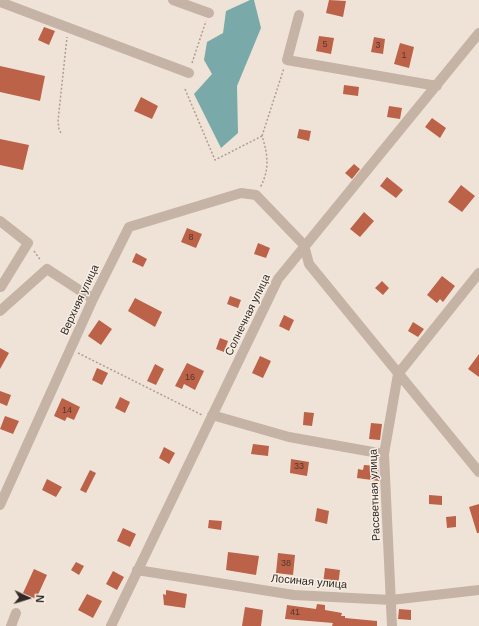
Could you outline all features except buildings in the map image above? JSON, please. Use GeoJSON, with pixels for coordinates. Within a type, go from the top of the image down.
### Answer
{"type":"FeatureCollection","features":[{"type":"Feature","properties":{"kind":"street"},"geometry":{"type":"LineString","coordinates":[[173,0],[208,13]]}},
{"type":"Feature","properties":{"kind":"street"},"geometry":{"type":"LineString","coordinates":[[0,2],[189,73]]}},
{"type":"Feature","properties":{"kind":"street"},"geometry":{"type":"LineString","coordinates":[[299,15],[287,60],[437,86]]}},
{"type":"Feature","properties":{"kind":"street","name":"Солнечная улица"},"geometry":{"type":"LineString","coordinates":[[111,626],[278,279],[304,245],[437,86],[479,33]]}},
{"type":"Feature","properties":{"kind":"street","name":"Верхняя улица"},"geometry":{"type":"LineString","coordinates":[[0,505],[93,299],[129,227],[241,193],[256,195]]}},
{"type":"Feature","properties":{"kind":"street"},"geometry":{"type":"LineString","coordinates":[[256,195],[304,245],[309,264],[479,472]]}},
{"type":"Feature","properties":{"kind":"street"},"geometry":{"type":"LineString","coordinates":[[0,221],[28,242],[1,287]]}},
{"type":"Feature","properties":{"kind":"street"},"geometry":{"type":"LineString","coordinates":[[0,311],[47,269],[93,299]]}},
{"type":"Feature","properties":{"kind":"street","name":"Рассветная улица"},"geometry":{"type":"LineString","coordinates":[[392,626],[384,454],[398,374],[479,273]]}},
{"type":"Feature","properties":{"kind":"street"},"geometry":{"type":"LineString","coordinates":[[211,417],[289,437],[384,454]]}},
{"type":"Feature","properties":{"kind":"street","name":"Лосиная улица"},"geometry":{"type":"LineString","coordinates":[[138,570],[294,595],[391,600],[479,590]]}},
{"type":"Feature","properties":{"kind":"street"},"geometry":{"type":"LineString","coordinates":[[12,626],[16,614]]}},
{"type":"Feature","properties":{"kind":"path"},"geometry":{"type":"LineString","coordinates":[[189,73],[208,13]]}},
{"type":"Feature","properties":{"kind":"path"},"geometry":{"type":"LineString","coordinates":[[61,133],[58,129],[58,121],[65,42],[69,29]]}},
{"type":"Feature","properties":{"kind":"path"},"geometry":{"type":"LineString","coordinates":[[256,195],[266,178],[268,154],[262,136],[287,60]]}},
{"type":"Feature","properties":{"kind":"path"},"geometry":{"type":"LineString","coordinates":[[185,89],[215,160],[262,136]]}},
{"type":"Feature","properties":{"kind":"path"},"geometry":{"type":"LineString","coordinates":[[28,242],[47,269]]}},
{"type":"Feature","properties":{"kind":"path"},"geometry":{"type":"LineString","coordinates":[[78,353],[211,417]]}},
{"type":"Feature","properties":{"kind":"water"},"geometry":{"type":"Polygon","coordinates":[[[250,0],[254,0],[261,28],[237,86],[238,133],[221,148],[194,94],[212,74],[204,60],[207,42],[223,33],[226,11],[250,0]]]}}]}
